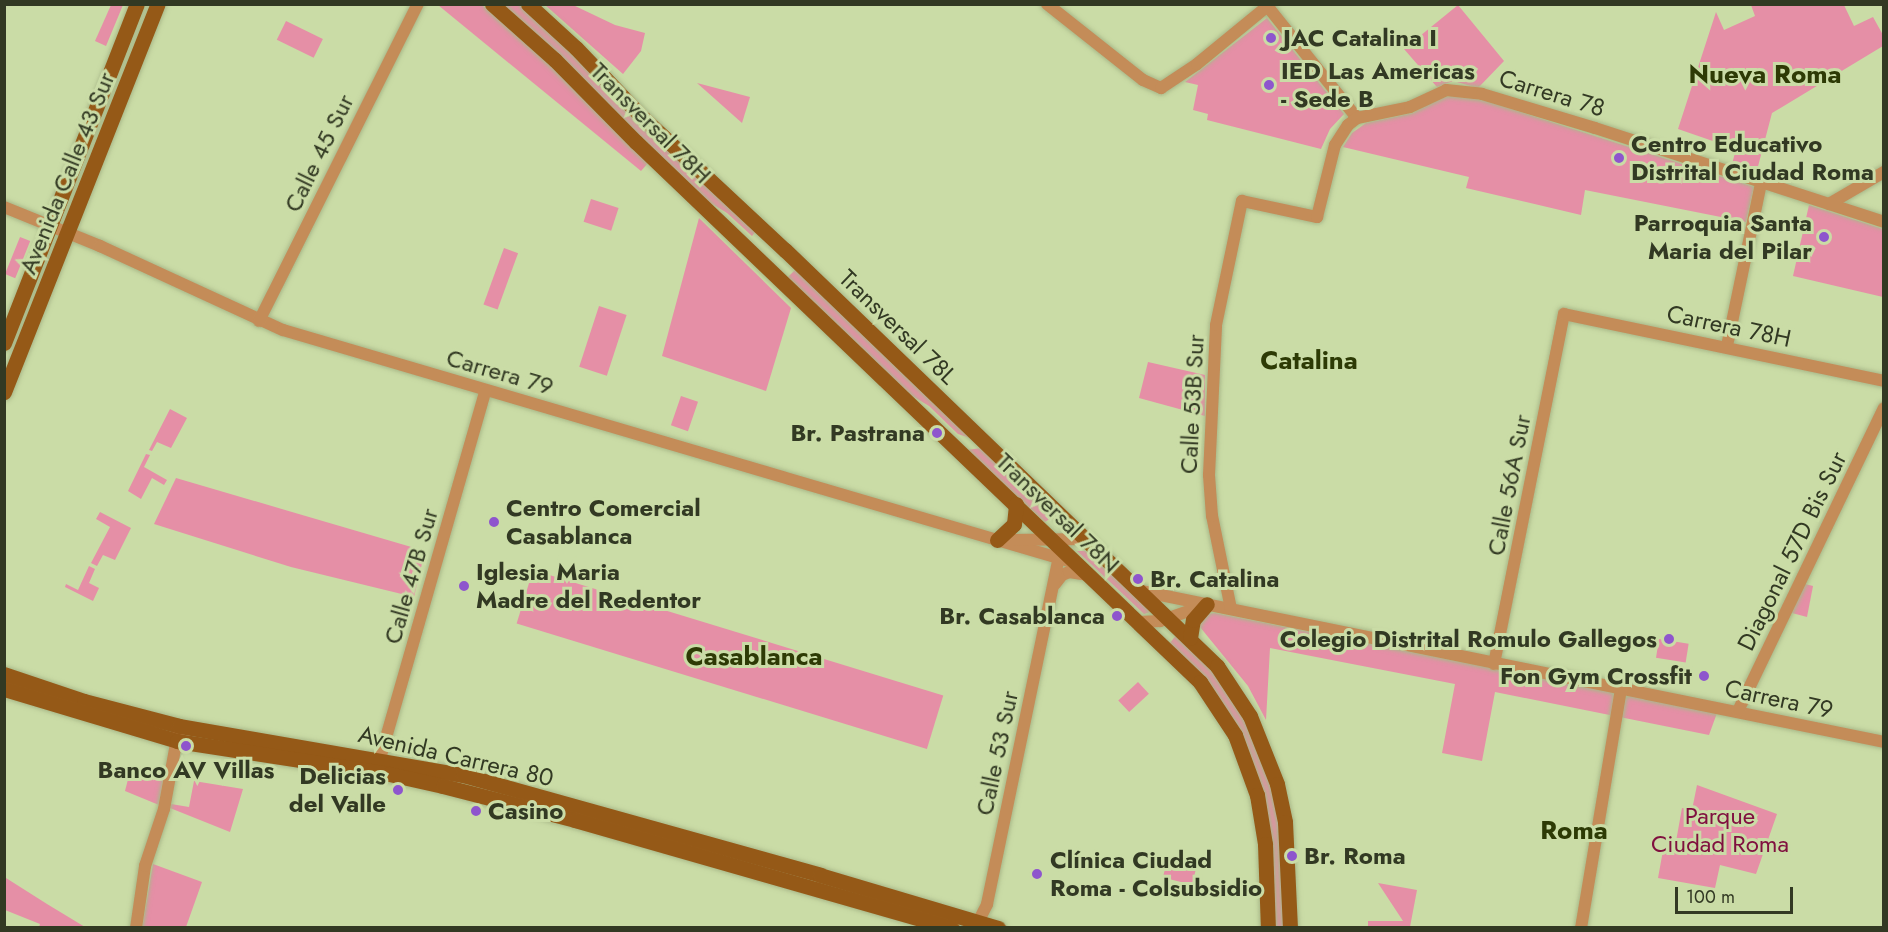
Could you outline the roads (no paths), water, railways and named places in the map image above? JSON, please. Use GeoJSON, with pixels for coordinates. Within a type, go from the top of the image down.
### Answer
{"type":"FeatureCollection","features":[{"type":"Feature","properties":{"kind":"main road","name":"Avenida Calle 43 Sur"},"geometry":{"type":"LineString","coordinates":[[4,343],[137,4]]}},
{"type":"Feature","properties":{"kind":"main road","name":"Avenida Calle 43 Sur"},"geometry":{"type":"LineString","coordinates":[[4,392],[158,4]]}},
{"type":"Feature","properties":{"kind":"main road","name":"Transversal 78H"},"geometry":{"type":"LineString","coordinates":[[492,4],[555,60],[636,142],[777,277]]}},
{"type":"Feature","properties":{"kind":"main road","name":"Transversal 78H"},"geometry":{"type":"LineString","coordinates":[[528,4],[576,48],[639,114],[785,250]]}},
{"type":"Feature","properties":{"kind":"main road","name":"Transversal 78L"},"geometry":{"type":"LineString","coordinates":[[785,250],[980,436]]}},
{"type":"Feature","properties":{"kind":"main road","name":"Transversal 78L"},"geometry":{"type":"LineString","coordinates":[[777,277],[945,436]]}},
{"type":"Feature","properties":{"kind":"main road","name":"Transversal 78N"},"geometry":{"type":"LineString","coordinates":[[945,436],[1058,548],[1079,564],[1140,622],[1200,682],[1223,714],[1244,753],[1257,795],[1262,822],[1268,927]]}},
{"type":"Feature","properties":{"kind":"main road","name":"Transversal 78N"},"geometry":{"type":"LineString","coordinates":[[980,436],[1190,638],[1236,691],[1250,716],[1273,770],[1285,822],[1290,927]]}},
{"type":"Feature","properties":{"kind":"main road"},"geometry":{"type":"LineString","coordinates":[[997,540],[1014,524],[1016,504]]}},
{"type":"Feature","properties":{"kind":"main road"},"geometry":{"type":"LineString","coordinates":[[1190,638],[1193,620],[1207,604]]}},
{"type":"Feature","properties":{"kind":"main road","name":"Avenida Carrera 80"},"geometry":{"type":"LineString","coordinates":[[4,675],[178,733]]}},
{"type":"Feature","properties":{"kind":"main road","name":"Avenida Carrera 80"},"geometry":{"type":"LineString","coordinates":[[4,689],[178,733],[378,766],[463,775],[750,871],[952,927]]}},
{"type":"Feature","properties":{"kind":"main road","name":"Avenida Carrera 80"},"geometry":{"type":"LineString","coordinates":[[600,821],[753,856],[977,925],[998,927]]}},
{"type":"Feature","properties":{"kind":"main road"},"geometry":{"type":"LineString","coordinates":[[750,871],[753,856]]}},
{"type":"Feature","properties":{"kind":"street","name":"Calle 45 Sur"},"geometry":{"type":"LineString","coordinates":[[259,321],[418,4]]}},
{"type":"Feature","properties":{"kind":"street"},"geometry":{"type":"LineString","coordinates":[[1047,4],[1143,80],[1161,88],[1197,64],[1269,6],[1357,118]]}},
{"type":"Feature","properties":{"kind":"street","name":"Carrera 78"},"geometry":{"type":"LineString","coordinates":[[1357,118],[1410,107],[1446,90],[1482,94],[1596,128],[1884,222]]}},
{"type":"Feature","properties":{"kind":"street","name":"Calle 53B Sur"},"geometry":{"type":"LineString","coordinates":[[1231,609],[1212,516],[1209,468],[1216,325],[1242,201],[1317,217],[1335,145],[1348,125],[1357,118]]}},
{"type":"Feature","properties":{"kind":"street"},"geometry":{"type":"LineString","coordinates":[[1829,204],[1884,172]]}},
{"type":"Feature","properties":{"kind":"street"},"geometry":{"type":"LineString","coordinates":[[1727,346],[1761,183]]}},
{"type":"Feature","properties":{"kind":"street","name":"Carrera 79"},"geometry":{"type":"LineString","coordinates":[[4,207],[68,233],[259,321],[342,349],[997,540],[1058,548],[1086,538]]}},
{"type":"Feature","properties":{"kind":"street","name":"Carrera 78H"},"geometry":{"type":"LineString","coordinates":[[1564,314],[1727,346],[1884,381]]}},
{"type":"Feature","properties":{"kind":"street","name":"Calle 56A Sur"},"geometry":{"type":"LineString","coordinates":[[1494,664],[1564,314]]}},
{"type":"Feature","properties":{"kind":"street","name":"Calle 47B Sur"},"geometry":{"type":"LineString","coordinates":[[378,766],[486,390]]}},
{"type":"Feature","properties":{"kind":"street","name":"Diagonal 57D Bis Sur"},"geometry":{"type":"LineString","coordinates":[[1738,711],[1884,408]]}},
{"type":"Feature","properties":{"kind":"street","name":"Carrera 79"},"geometry":{"type":"LineString","coordinates":[[997,540],[1058,548]]}},
{"type":"Feature","properties":{"kind":"street","name":"Calle 53 Sur"},"geometry":{"type":"LineString","coordinates":[[977,925],[987,904],[1054,585],[1058,548]]}},
{"type":"Feature","properties":{"kind":"street"},"geometry":{"type":"LineString","coordinates":[[1054,585],[1062,575],[1069,572],[1091,576]]}},
{"type":"Feature","properties":{"kind":"street","name":"Carrera 79"},"geometry":{"type":"LineString","coordinates":[[1141,591],[1884,742]]}},
{"type":"Feature","properties":{"kind":"street"},"geometry":{"type":"LineString","coordinates":[[1140,622],[1169,618],[1207,604]]}},
{"type":"Feature","properties":{"kind":"street"},"geometry":{"type":"LineString","coordinates":[[1581,927],[1621,689]]}},
{"type":"Feature","properties":{"kind":"street"},"geometry":{"type":"LineString","coordinates":[[136,927],[145,866],[164,809],[178,733]]}},
{"type":"Feature","properties":{"kind":"place","name":"JAC Catalina I"},"geometry":{"type":"Point","coordinates":[1271,38]}},
{"type":"Feature","properties":{"kind":"place","name":"IED Las Americas - Sede B"},"geometry":{"type":"Point","coordinates":[1269,85]}},
{"type":"Feature","properties":{"kind":"place","name":"Centro Educativo Distrital Ciudad Roma"},"geometry":{"type":"Point","coordinates":[1619,158]}},
{"type":"Feature","properties":{"kind":"place","name":"Parroquia Santa Maria del Pilar"},"geometry":{"type":"Point","coordinates":[1824,237]}},
{"type":"Feature","properties":{"kind":"place","name":"Br. Pastrana"},"geometry":{"type":"Point","coordinates":[937,433]}},
{"type":"Feature","properties":{"kind":"place","name":"Centro Comercial Casablanca"},"geometry":{"type":"Point","coordinates":[494,522]}},
{"type":"Feature","properties":{"kind":"place","name":"Br. Catalina"},"geometry":{"type":"Point","coordinates":[1138,579]}},
{"type":"Feature","properties":{"kind":"place","name":"Iglesia Maria Madre del Redentor"},"geometry":{"type":"Point","coordinates":[464,586]}},
{"type":"Feature","properties":{"kind":"place","name":"Br. Casablanca"},"geometry":{"type":"Point","coordinates":[1117,616]}},
{"type":"Feature","properties":{"kind":"place","name":"Colegio Distrital Romulo Gallegos"},"geometry":{"type":"Point","coordinates":[1669,639]}},
{"type":"Feature","properties":{"kind":"place","name":"Fon Gym Crossfit"},"geometry":{"type":"Point","coordinates":[1704,676]}},
{"type":"Feature","properties":{"kind":"place","name":"Banco AV Villas"},"geometry":{"type":"Point","coordinates":[186,746]}},
{"type":"Feature","properties":{"kind":"place","name":"Delicias del Valle"},"geometry":{"type":"Point","coordinates":[398,790]}},
{"type":"Feature","properties":{"kind":"place","name":"Casino"},"geometry":{"type":"Point","coordinates":[476,811]}},
{"type":"Feature","properties":{"kind":"place","name":"Br. Roma"},"geometry":{"type":"Point","coordinates":[1292,856]}},
{"type":"Feature","properties":{"kind":"place","name":"Clínica Ciudad Roma - Colsubsidio"},"geometry":{"type":"Point","coordinates":[1037,874]}},
{"type":"Feature","properties":{"kind":"district","name":"Nueva Roma"},"geometry":{"type":"Point","coordinates":[1765,75]}},
{"type":"Feature","properties":{"kind":"district","name":"Catalina"},"geometry":{"type":"Point","coordinates":[1309,361]}},
{"type":"Feature","properties":{"kind":"district","name":"Casablanca"},"geometry":{"type":"Point","coordinates":[754,657]}},
{"type":"Feature","properties":{"kind":"district","name":"Roma"},"geometry":{"type":"Point","coordinates":[1574,831]}},
{"type":"Feature","properties":{"kind":"park label","name":"Parque Ciudad Roma"},"geometry":{"type":"Point","coordinates":[1720,830]}}]}
